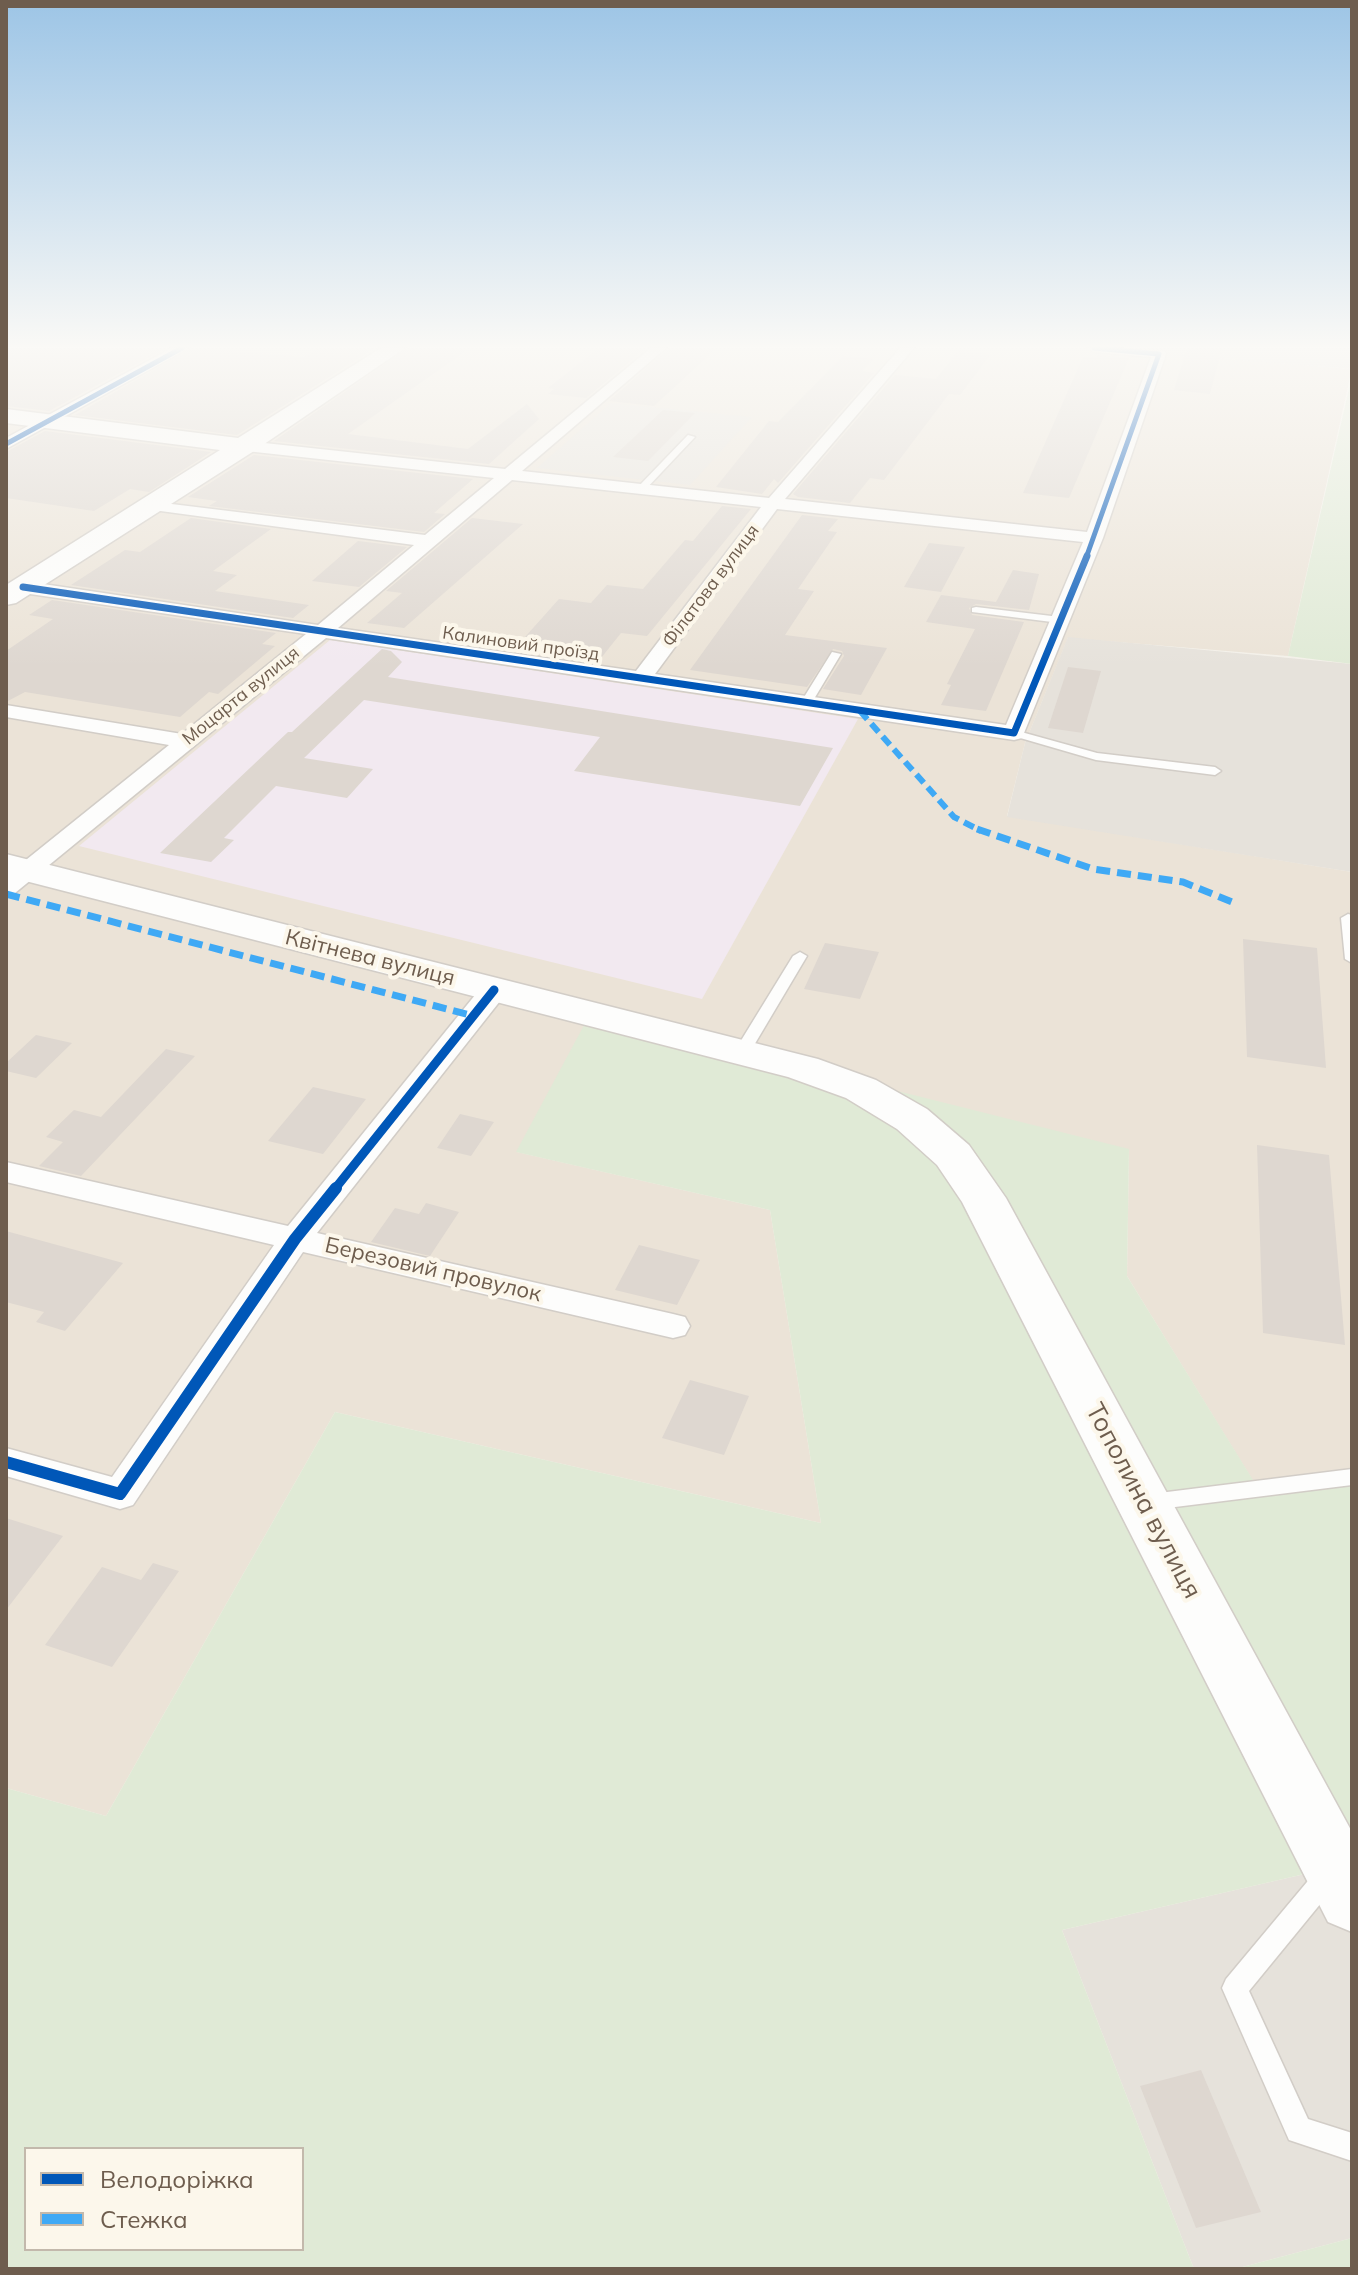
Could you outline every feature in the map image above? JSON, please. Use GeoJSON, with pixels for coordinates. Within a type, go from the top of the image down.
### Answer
{"type":"FeatureCollection","features":[{"type":"Feature","properties":{"kind":"main road"},"geometry":{"type":"LineString","coordinates":[[14,592],[233,454]]}},
{"type":"Feature","properties":{"kind":"main road","name":"Квітнева вулиця"},"geometry":{"type":"LineString","coordinates":[[13,874],[742,1052],[833,1078],[888,1103],[912,1119]]}},
{"type":"Feature","properties":{"kind":"main road","name":"Тополина вулиця"},"geometry":{"type":"LineString","coordinates":[[912,1119],[953,1155],[983,1198],[1344,1883]]}},
{"type":"Feature","properties":{"kind":"street"},"geometry":{"type":"LineString","coordinates":[[322,454],[1094,538]]}},
{"type":"Feature","properties":{"kind":"street","name":"Моцарта вулиця"},"geometry":{"type":"LineString","coordinates":[[13,874],[322,631],[531,454]]}},
{"type":"Feature","properties":{"kind":"street","name":"Філатова вулиця"},"geometry":{"type":"LineString","coordinates":[[641,678],[773,503],[815,454]]}},
{"type":"Feature","properties":{"kind":"street"},"geometry":{"type":"LineString","coordinates":[[1014,733],[1094,538],[1124,454]]}},
{"type":"Feature","properties":{"kind":"street"},"geometry":{"type":"LineString","coordinates":[[153,505],[428,541]]}},
{"type":"Feature","properties":{"kind":"street","name":"Калиновий проїзд"},"geometry":{"type":"LineString","coordinates":[[14,592],[322,631],[1014,733]]}},
{"type":"Feature","properties":{"kind":"street"},"geometry":{"type":"LineString","coordinates":[[6,711],[186,741]]}},
{"type":"Feature","properties":{"kind":"street"},"geometry":{"type":"LineString","coordinates":[[6,1462],[120,1494],[295,1239],[494,990]]}},
{"type":"Feature","properties":{"kind":"street","name":"Березовий провулок"},"geometry":{"type":"LineString","coordinates":[[6,1172],[673,1326]]}},
{"type":"Feature","properties":{"kind":"lane"},"geometry":{"type":"LineString","coordinates":[[641,489],[674,454]]}},
{"type":"Feature","properties":{"kind":"lane"},"geometry":{"type":"LineString","coordinates":[[976,610],[1060,620]]}},
{"type":"Feature","properties":{"kind":"lane"},"geometry":{"type":"LineString","coordinates":[[807,702],[836,654]]}},
{"type":"Feature","properties":{"kind":"lane"},"geometry":{"type":"LineString","coordinates":[[1014,733],[1096,756],[1215,771]]}},
{"type":"Feature","properties":{"kind":"lane"},"geometry":{"type":"LineString","coordinates":[[1348,918],[1352,959]]}},
{"type":"Feature","properties":{"kind":"lane"},"geometry":{"type":"LineString","coordinates":[[742,1052],[800,956]]}},
{"type":"Feature","properties":{"kind":"lane"},"geometry":{"type":"LineString","coordinates":[[1144,1503],[1352,1477]]}},
{"type":"Feature","properties":{"kind":"lane"},"geometry":{"type":"LineString","coordinates":[[1344,1883],[1235,1988],[1299,2130],[1352,2147]]}},
{"type":"Feature","properties":{"kind":"shaded area"},"geometry":{"type":"Polygon","coordinates":[[[6,454],[1333,454],[1288,656],[1068,638],[1025,743],[1007,816],[1352,872],[1352,1477],[1258,1489],[1127,1276],[1129,1149],[517,1152],[770,1210],[821,1523],[335,1412],[106,1816],[6,1788],[6,454]]]}},
{"type":"Feature","properties":{"kind":"shaded area"},"geometry":{"type":"Polygon","coordinates":[[[553,454],[718,454],[690,485],[537,468],[553,454]]]}},
{"type":"Feature","properties":{"kind":"shaded area"},"geometry":{"type":"Polygon","coordinates":[[[1068,637],[1352,664],[1352,872],[1007,817],[1025,743],[1068,637]]]}},
{"type":"Feature","properties":{"kind":"shaded area"},"geometry":{"type":"Polygon","coordinates":[[[330,640],[858,719],[702,999],[79,846],[330,640]]]}},
{"type":"Feature","properties":{"kind":"shaded area"},"geometry":{"type":"Polygon","coordinates":[[[1335,1867],[1352,1899],[1352,2238],[1235,2269],[1194,2269],[1062,1930],[1335,1867]]]}},
{"type":"Feature","properties":{"kind":"green space"},"geometry":{"type":"Polygon","coordinates":[[[1334,454],[1352,454],[1352,664],[1288,656],[1334,454]]]}},
{"type":"Feature","properties":{"kind":"green space"},"geometry":{"type":"Polygon","coordinates":[[[590,1014],[1129,1149],[1127,1276],[1258,1488],[1352,1477],[1352,1899],[1335,1867],[1062,1930],[1194,2269],[6,2269],[6,1788],[106,1816],[335,1412],[821,1523],[770,1210],[516,1152],[590,1014]]]}},
{"type":"Feature","properties":{"kind":"green space"},"geometry":{"type":"Polygon","coordinates":[[[1352,2238],[1352,2269],[1235,2269],[1352,2238]]]}},
{"type":"Feature","properties":{"kind":"building"},"geometry":{"type":"Polygon","coordinates":[[[6,454],[208,454],[149,492],[130,489],[94,511],[6,498],[6,454]]]}},
{"type":"Feature","properties":{"kind":"building"},"geometry":{"type":"Polygon","coordinates":[[[397,454],[500,454],[489,464],[397,454]]]}},
{"type":"Feature","properties":{"kind":"building"},"geometry":{"type":"Polygon","coordinates":[[[616,454],[655,454],[648,461],[613,457],[616,454]]]}},
{"type":"Feature","properties":{"kind":"building"},"geometry":{"type":"Polygon","coordinates":[[[742,454],[803,454],[778,483],[774,479],[762,494],[716,487],[742,454]]]}},
{"type":"Feature","properties":{"kind":"building"},"geometry":{"type":"Polygon","coordinates":[[[827,454],[904,454],[884,480],[870,478],[850,503],[793,494],[827,454]]]}},
{"type":"Feature","properties":{"kind":"building"},"geometry":{"type":"Polygon","coordinates":[[[1040,454],[1088,454],[1069,498],[1023,493],[1040,454]]]}},
{"type":"Feature","properties":{"kind":"building"},"geometry":{"type":"Polygon","coordinates":[[[254,455],[473,479],[434,513],[445,514],[424,532],[209,506],[217,501],[188,497],[254,455]]]}},
{"type":"Feature","properties":{"kind":"building"},"geometry":{"type":"Polygon","coordinates":[[[722,506],[751,509],[647,636],[621,633],[601,658],[517,646],[559,599],[591,603],[607,585],[643,589],[685,540],[693,541],[722,506]]]}},
{"type":"Feature","properties":{"kind":"building"},"geometry":{"type":"Polygon","coordinates":[[[802,515],[838,519],[828,531],[837,532],[798,589],[814,591],[785,635],[887,648],[861,695],[823,689],[844,656],[842,651],[833,649],[807,687],[690,670],[802,515]]]}},
{"type":"Feature","properties":{"kind":"building"},"geometry":{"type":"Polygon","coordinates":[[[191,518],[271,529],[213,571],[237,575],[215,591],[309,605],[293,618],[71,585],[125,550],[140,552],[191,518]]]}},
{"type":"Feature","properties":{"kind":"building"},"geometry":{"type":"Polygon","coordinates":[[[472,518],[523,524],[404,628],[367,623],[402,593],[386,591],[472,518]]]}},
{"type":"Feature","properties":{"kind":"building"},"geometry":{"type":"Polygon","coordinates":[[[358,541],[407,547],[359,587],[312,581],[358,541]]]}},
{"type":"Feature","properties":{"kind":"building"},"geometry":{"type":"Polygon","coordinates":[[[929,543],[965,547],[941,592],[904,587],[929,543]]]}},
{"type":"Feature","properties":{"kind":"building"},"geometry":{"type":"Polygon","coordinates":[[[1013,570],[1039,574],[1029,610],[976,604],[969,608],[972,615],[1024,622],[986,711],[941,705],[951,685],[947,684],[975,629],[926,622],[941,595],[996,602],[1013,570]]]}},
{"type":"Feature","properties":{"kind":"building"},"geometry":{"type":"Polygon","coordinates":[[[52,600],[276,633],[262,644],[275,646],[218,694],[209,692],[180,717],[25,692],[6,702],[6,651],[53,619],[29,615],[52,600]]]}},
{"type":"Feature","properties":{"kind":"building"},"geometry":{"type":"Polygon","coordinates":[[[382,649],[391,651],[402,662],[388,677],[833,748],[800,806],[574,771],[600,737],[364,700],[304,758],[373,769],[347,798],[276,786],[224,838],[234,840],[211,862],[160,853],[288,732],[292,732],[382,649]]]}},
{"type":"Feature","properties":{"kind":"building"},"geometry":{"type":"Polygon","coordinates":[[[1068,667],[1101,671],[1083,733],[1048,728],[1068,667]]]}},
{"type":"Feature","properties":{"kind":"building"},"geometry":{"type":"Polygon","coordinates":[[[1243,939],[1317,948],[1326,1068],[1247,1057],[1243,939]]]}},
{"type":"Feature","properties":{"kind":"building"},"geometry":{"type":"Polygon","coordinates":[[[825,943],[879,952],[860,999],[804,989],[825,943]]]}},
{"type":"Feature","properties":{"kind":"building"},"geometry":{"type":"Polygon","coordinates":[[[36,1035],[72,1043],[36,1078],[6,1071],[6,1063],[36,1035]]]}},
{"type":"Feature","properties":{"kind":"building"},"geometry":{"type":"Polygon","coordinates":[[[166,1049],[195,1056],[81,1176],[39,1166],[63,1142],[46,1137],[74,1110],[101,1117],[166,1049]]]}},
{"type":"Feature","properties":{"kind":"building"},"geometry":{"type":"Polygon","coordinates":[[[313,1087],[366,1099],[323,1154],[268,1141],[313,1087]]]}},
{"type":"Feature","properties":{"kind":"building"},"geometry":{"type":"Polygon","coordinates":[[[460,1114],[494,1122],[471,1156],[437,1148],[460,1114]]]}},
{"type":"Feature","properties":{"kind":"building"},"geometry":{"type":"Polygon","coordinates":[[[1257,1145],[1329,1155],[1345,1345],[1263,1333],[1257,1145]]]}},
{"type":"Feature","properties":{"kind":"building"},"geometry":{"type":"Polygon","coordinates":[[[426,1203],[459,1212],[430,1256],[371,1242],[395,1208],[419,1214],[426,1203]]]}},
{"type":"Feature","properties":{"kind":"building"},"geometry":{"type":"Polygon","coordinates":[[[6,1231],[123,1263],[65,1331],[36,1322],[44,1312],[6,1302],[6,1231]]]}},
{"type":"Feature","properties":{"kind":"building"},"geometry":{"type":"Polygon","coordinates":[[[639,1245],[700,1260],[677,1305],[615,1290],[639,1245]]]}},
{"type":"Feature","properties":{"kind":"building"},"geometry":{"type":"Polygon","coordinates":[[[690,1380],[749,1396],[724,1455],[662,1438],[690,1380]]]}},
{"type":"Feature","properties":{"kind":"building"},"geometry":{"type":"Polygon","coordinates":[[[6,1518],[63,1536],[6,1610],[6,1518]]]}},
{"type":"Feature","properties":{"kind":"building"},"geometry":{"type":"Polygon","coordinates":[[[153,1563],[179,1571],[112,1667],[45,1645],[102,1567],[141,1580],[153,1563]]]}},
{"type":"Feature","properties":{"kind":"building"},"geometry":{"type":"Polygon","coordinates":[[[1201,2070],[1261,2212],[1196,2228],[1140,2086],[1201,2070]]]}},
{"type":"Feature","properties":{"kind":"marked path"},"geometry":{"type":"LineString","coordinates":[[860,711],[937,800],[954,817],[980,831],[1093,869],[1183,882],[1237,904]]}},
{"type":"Feature","properties":{"kind":"marked path"},"geometry":{"type":"LineString","coordinates":[[6,894],[474,1016]]}},
{"type":"Feature","properties":{"kind":"cycle path"},"geometry":{"type":"LineString","coordinates":[[23,587],[1014,733],[1094,538],[1124,454]]}},
{"type":"Feature","properties":{"kind":"cycle path"},"geometry":{"type":"LineString","coordinates":[[6,1462],[120,1494],[295,1239],[494,990]]}}]}
